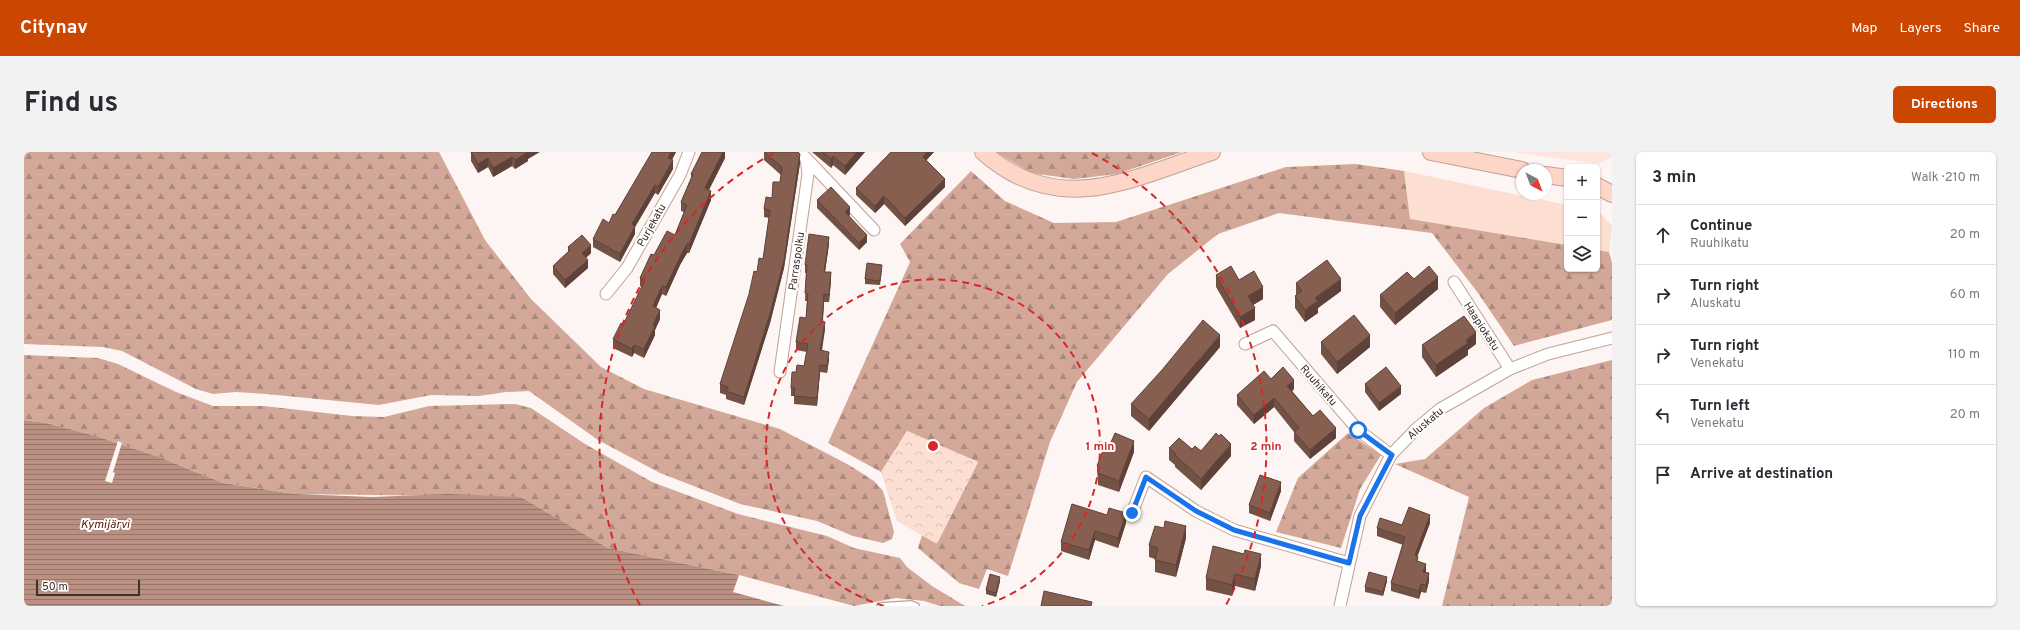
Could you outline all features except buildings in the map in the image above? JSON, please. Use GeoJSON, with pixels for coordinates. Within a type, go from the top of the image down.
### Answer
{"type":"FeatureCollection","features":[{"type":"Feature","properties":{"kind":"street","name":"Purjekatu"},"geometry":{"type":"LineString","coordinates":[[606,294],[628,268],[680,175],[689,152]]}},
{"type":"Feature","properties":{"kind":"street"},"geometry":{"type":"LineString","coordinates":[[983,152],[1001,168],[1031,183],[1065,189],[1108,186],[1212,152]]}},
{"type":"Feature","properties":{"kind":"street"},"geometry":{"type":"LineString","coordinates":[[1432,152],[1455,155],[1516,169]]}},
{"type":"Feature","properties":{"kind":"street"},"geometry":{"type":"LineString","coordinates":[[802,155],[874,230]]}},
{"type":"Feature","properties":{"kind":"street","name":"Parraspolku"},"geometry":{"type":"LineString","coordinates":[[780,372],[808,174],[802,155]]}},
{"type":"Feature","properties":{"kind":"street"},"geometry":{"type":"LineString","coordinates":[[1552,175],[1564,177]]}},
{"type":"Feature","properties":{"kind":"street"},"geometry":{"type":"LineString","coordinates":[[1600,181],[1612,180]]}},
{"type":"Feature","properties":{"kind":"street"},"geometry":{"type":"LineString","coordinates":[[1600,188],[1612,194]]}},
{"type":"Feature","properties":{"kind":"street","name":"Haapiokatu"},"geometry":{"type":"LineString","coordinates":[[1454,282],[1510,369]]}},
{"type":"Feature","properties":{"kind":"street","name":"Ruuhikatu"},"geometry":{"type":"LineString","coordinates":[[1245,344],[1273,331],[1358,430],[1392,455]]}},
{"type":"Feature","properties":{"kind":"street","name":"Aluskatu"},"geometry":{"type":"LineString","coordinates":[[1340,606],[1360,516],[1392,455],[1415,430],[1440,409],[1510,369],[1548,354],[1612,338]]}},
{"type":"Feature","properties":{"kind":"street"},"geometry":{"type":"LineString","coordinates":[[1132,513],[1146,477],[1196,511],[1234,530],[1349,563]]}},
{"type":"Feature","properties":{"kind":"lane"},"geometry":{"type":"LineString","coordinates":[[880,606],[911,604],[916,606]]}},
{"type":"Feature","properties":{"kind":"shaded area"},"geometry":{"type":"Polygon","coordinates":[[[1513,152],[1612,152],[1612,157],[1599,164],[1513,152]]]}},
{"type":"Feature","properties":{"kind":"green space"},"geometry":{"type":"Polygon","coordinates":[[[24,152],[439,152],[485,240],[531,299],[601,367],[644,389],[780,429],[849,465],[874,481],[883,491],[894,532],[892,539],[883,543],[853,536],[817,521],[740,504],[660,473],[598,440],[529,391],[506,392],[479,396],[431,395],[379,405],[236,392],[213,394],[196,389],[122,351],[103,347],[24,344],[24,152]]]}},
{"type":"Feature","properties":{"kind":"green space"},"geometry":{"type":"Polygon","coordinates":[[[996,152],[1182,152],[1117,174],[1074,179],[1031,173],[996,152]]]}},
{"type":"Feature","properties":{"kind":"green space"},"geometry":{"type":"Polygon","coordinates":[[[1356,164],[1404,171],[1410,219],[1564,245],[1564,272],[1600,272],[1600,250],[1609,252],[1612,263],[1612,320],[1514,346],[1478,293],[1432,233],[1279,213],[1218,234],[1168,274],[1077,382],[1050,442],[1008,576],[987,569],[979,589],[959,583],[918,548],[922,535],[937,543],[978,462],[907,431],[881,472],[828,443],[910,262],[900,244],[971,171],[1005,201],[1054,223],[1116,222],[1286,167],[1356,164]]]}},
{"type":"Feature","properties":{"kind":"green space"},"geometry":{"type":"Polygon","coordinates":[[[1404,171],[1516,194],[1516,200],[1543,200],[1564,204],[1564,245],[1410,219],[1404,171]]]}},
{"type":"Feature","properties":{"kind":"green space"},"geometry":{"type":"Polygon","coordinates":[[[1600,213],[1612,226],[1609,252],[1600,250],[1600,213]]]}},
{"type":"Feature","properties":{"kind":"green space"},"geometry":{"type":"Polygon","coordinates":[[[24,355],[98,358],[118,364],[176,392],[213,406],[264,406],[352,416],[384,417],[429,406],[515,404],[531,408],[585,444],[652,482],[738,514],[827,536],[854,548],[900,558],[907,567],[932,586],[965,606],[940,606],[924,601],[896,598],[854,606],[739,575],[608,548],[521,497],[295,494],[223,483],[159,457],[96,436],[46,423],[24,420],[24,355]]]}},
{"type":"Feature","properties":{"kind":"green space"},"geometry":{"type":"Polygon","coordinates":[[[1612,360],[1612,606],[1442,606],[1469,497],[1395,464],[1425,459],[1484,408],[1532,380],[1612,360]]]}},
{"type":"Feature","properties":{"kind":"green space"},"geometry":{"type":"Polygon","coordinates":[[[907,431],[978,462],[937,544],[897,521],[881,472],[907,431]]]}},
{"type":"Feature","properties":{"kind":"green space"},"geometry":{"type":"Polygon","coordinates":[[[1348,433],[1381,455],[1360,489],[1341,548],[1276,532],[1298,478],[1348,433]]]}},
{"type":"Feature","properties":{"kind":"water","name":"Kymijärvi"},"geometry":{"type":"Polygon","coordinates":[[[24,420],[46,423],[96,436],[159,457],[223,483],[295,494],[372,497],[449,494],[521,497],[608,548],[739,575],[733,592],[784,606],[24,606],[24,420]]]}},
{"type":"Feature","properties":{"kind":"pier"},"geometry":{"type":"Polygon","coordinates":[[[118,441],[122,443],[113,472],[115,473],[112,483],[105,481],[118,441]]]}},
{"type":"Feature","properties":{"kind":"route"},"geometry":{"type":"LineString","coordinates":[[1132,513],[1146,477],[1196,511],[1234,530],[1349,563],[1360,516],[1392,455],[1358,430]]}}]}
